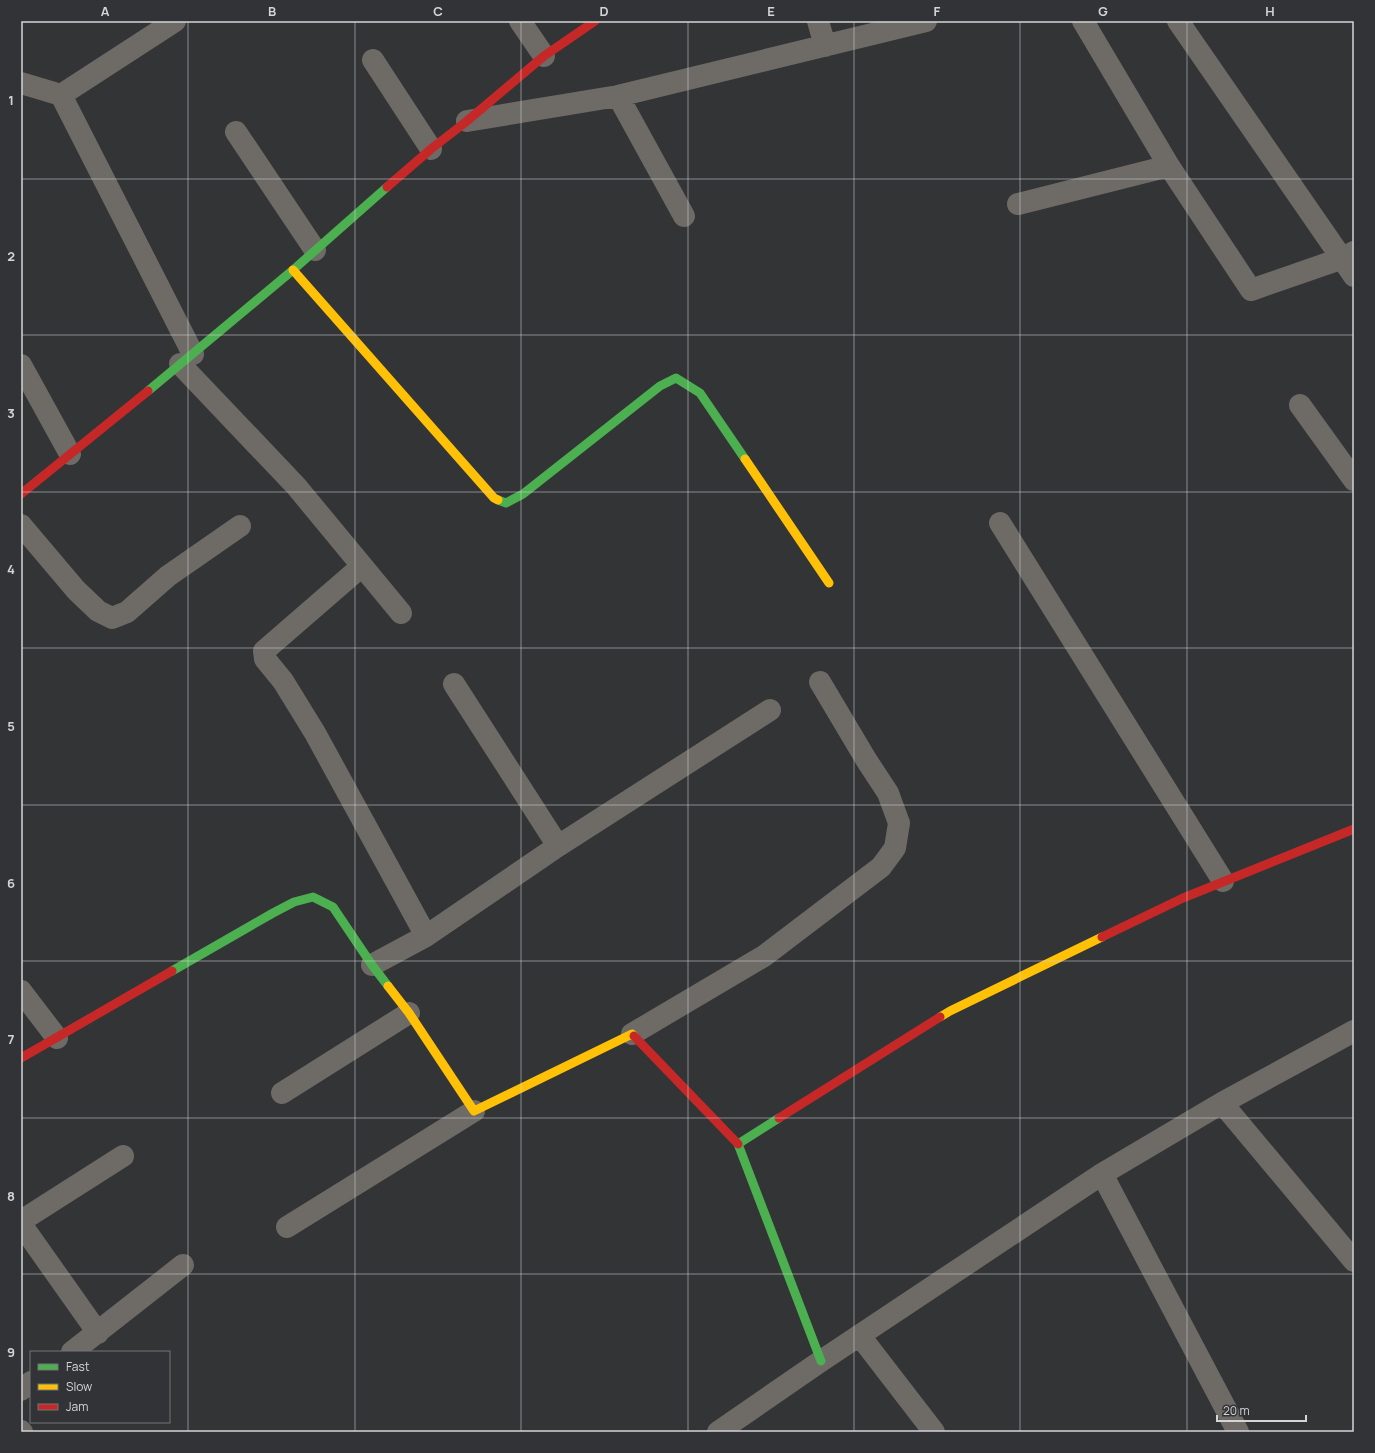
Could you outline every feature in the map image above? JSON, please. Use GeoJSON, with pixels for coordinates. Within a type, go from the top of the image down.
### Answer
{"type":"FeatureCollection","features":[{"type":"Feature","properties":{"kind":"street"},"geometry":{"type":"LineString","coordinates":[[61,95],[175,21]]}},
{"type":"Feature","properties":{"kind":"street"},"geometry":{"type":"LineString","coordinates":[[520,21],[544,56]]}},
{"type":"Feature","properties":{"kind":"street"},"geometry":{"type":"LineString","coordinates":[[21,494],[187,359],[293,270],[431,149],[467,121],[544,56],[595,21]]}},
{"type":"Feature","properties":{"kind":"street"},"geometry":{"type":"LineString","coordinates":[[818,21],[825,46]]}},
{"type":"Feature","properties":{"kind":"street"},"geometry":{"type":"LineString","coordinates":[[467,121],[618,96],[926,21]]}},
{"type":"Feature","properties":{"kind":"street"},"geometry":{"type":"LineString","coordinates":[[1083,21],[1169,166],[1251,290],[1350,262],[1178,21]]}},
{"type":"Feature","properties":{"kind":"street"},"geometry":{"type":"LineString","coordinates":[[373,60],[431,149]]}},
{"type":"Feature","properties":{"kind":"street"},"geometry":{"type":"LineString","coordinates":[[21,83],[61,95],[187,359],[296,486],[401,613]]}},
{"type":"Feature","properties":{"kind":"street"},"geometry":{"type":"LineString","coordinates":[[618,96],[684,216]]}},
{"type":"Feature","properties":{"kind":"street"},"geometry":{"type":"LineString","coordinates":[[236,132],[315,250]]}},
{"type":"Feature","properties":{"kind":"street"},"geometry":{"type":"LineString","coordinates":[[1018,204],[1169,166]]}},
{"type":"Feature","properties":{"kind":"street"},"geometry":{"type":"LineString","coordinates":[[293,270],[494,498],[506,503],[523,494],[660,386],[676,378],[700,393],[829,583]]}},
{"type":"Feature","properties":{"kind":"street"},"geometry":{"type":"LineString","coordinates":[[21,364],[70,454]]}},
{"type":"Feature","properties":{"kind":"street"},"geometry":{"type":"LineString","coordinates":[[1300,405],[1354,480]]}},
{"type":"Feature","properties":{"kind":"street"},"geometry":{"type":"LineString","coordinates":[[1000,523],[1223,882]]}},
{"type":"Feature","properties":{"kind":"street"},"geometry":{"type":"LineString","coordinates":[[21,526],[76,590],[98,611],[112,618],[127,612],[168,576],[240,526]]}},
{"type":"Feature","properties":{"kind":"street"},"geometry":{"type":"LineString","coordinates":[[362,566],[264,651],[265,659],[283,681],[315,733],[426,936]]}},
{"type":"Feature","properties":{"kind":"street"},"geometry":{"type":"LineString","coordinates":[[288,1227],[474,1111],[632,1034],[764,956],[881,867],[895,848],[899,823],[888,793],[820,682]]}},
{"type":"Feature","properties":{"kind":"street"},"geometry":{"type":"LineString","coordinates":[[454,684],[558,846]]}},
{"type":"Feature","properties":{"kind":"street"},"geometry":{"type":"LineString","coordinates":[[372,965],[426,936],[558,846],[770,710]]}},
{"type":"Feature","properties":{"kind":"street"},"geometry":{"type":"LineString","coordinates":[[738,1144],[950,1011],[1183,898],[1354,829]]}},
{"type":"Feature","properties":{"kind":"street"},"geometry":{"type":"LineString","coordinates":[[21,1058],[273,913],[294,902],[313,897],[333,906],[372,965],[409,1013],[474,1111]]}},
{"type":"Feature","properties":{"kind":"street"},"geometry":{"type":"LineString","coordinates":[[21,991],[57,1038]]}},
{"type":"Feature","properties":{"kind":"street"},"geometry":{"type":"LineString","coordinates":[[282,1092],[409,1013]]}},
{"type":"Feature","properties":{"kind":"street"},"geometry":{"type":"LineString","coordinates":[[718,1432],[821,1361],[1102,1174],[1222,1103],[1354,1031]]}},
{"type":"Feature","properties":{"kind":"street"},"geometry":{"type":"LineString","coordinates":[[632,1034],[738,1144],[821,1361]]}},
{"type":"Feature","properties":{"kind":"street"},"geometry":{"type":"LineString","coordinates":[[1222,1103],[1354,1261]]}},
{"type":"Feature","properties":{"kind":"street"},"geometry":{"type":"LineString","coordinates":[[21,1221],[123,1156]]}},
{"type":"Feature","properties":{"kind":"street"},"geometry":{"type":"LineString","coordinates":[[1102,1174],[1238,1432]]}},
{"type":"Feature","properties":{"kind":"street"},"geometry":{"type":"LineString","coordinates":[[21,1224],[98,1333]]}},
{"type":"Feature","properties":{"kind":"street"},"geometry":{"type":"LineString","coordinates":[[73,1351],[183,1265]]}},
{"type":"Feature","properties":{"kind":"street"},"geometry":{"type":"LineString","coordinates":[[860,1336],[934,1432]]}},
{"type":"Feature","properties":{"kind":"street"},"geometry":{"type":"LineString","coordinates":[[21,1390],[30,1383]]}},
{"type":"Feature","properties":{"kind":"traffic: fast"},"geometry":{"type":"LineString","coordinates":[[148,391],[293,270],[387,187]]}},
{"type":"Feature","properties":{"kind":"traffic: fast"},"geometry":{"type":"LineString","coordinates":[[498,500],[506,503],[523,494],[660,386],[676,378],[700,393],[745,459]]}},
{"type":"Feature","properties":{"kind":"traffic: fast"},"geometry":{"type":"LineString","coordinates":[[172,971],[273,913],[294,902],[313,897],[333,907],[388,986]]}},
{"type":"Feature","properties":{"kind":"traffic: fast"},"geometry":{"type":"LineString","coordinates":[[779,1118],[738,1144],[821,1361]]}},
{"type":"Feature","properties":{"kind":"traffic: slow"},"geometry":{"type":"LineString","coordinates":[[293,270],[494,498],[498,500]]}},
{"type":"Feature","properties":{"kind":"traffic: slow"},"geometry":{"type":"LineString","coordinates":[[745,459],[829,583]]}},
{"type":"Feature","properties":{"kind":"traffic: slow"},"geometry":{"type":"LineString","coordinates":[[940,1017],[1102,937]]}},
{"type":"Feature","properties":{"kind":"traffic: slow"},"geometry":{"type":"LineString","coordinates":[[388,986],[409,1013],[474,1111],[632,1034],[634,1036]]}},
{"type":"Feature","properties":{"kind":"traffic: jam"},"geometry":{"type":"LineString","coordinates":[[387,187],[544,56],[595,21]]}},
{"type":"Feature","properties":{"kind":"traffic: jam"},"geometry":{"type":"LineString","coordinates":[[21,494],[148,391]]}},
{"type":"Feature","properties":{"kind":"traffic: jam"},"geometry":{"type":"LineString","coordinates":[[1102,937],[1183,898],[1354,829]]}},
{"type":"Feature","properties":{"kind":"traffic: jam"},"geometry":{"type":"LineString","coordinates":[[21,1058],[172,971]]}},
{"type":"Feature","properties":{"kind":"traffic: jam"},"geometry":{"type":"LineString","coordinates":[[779,1118],[940,1017]]}},
{"type":"Feature","properties":{"kind":"traffic: jam"},"geometry":{"type":"LineString","coordinates":[[634,1036],[738,1144]]}}]}
